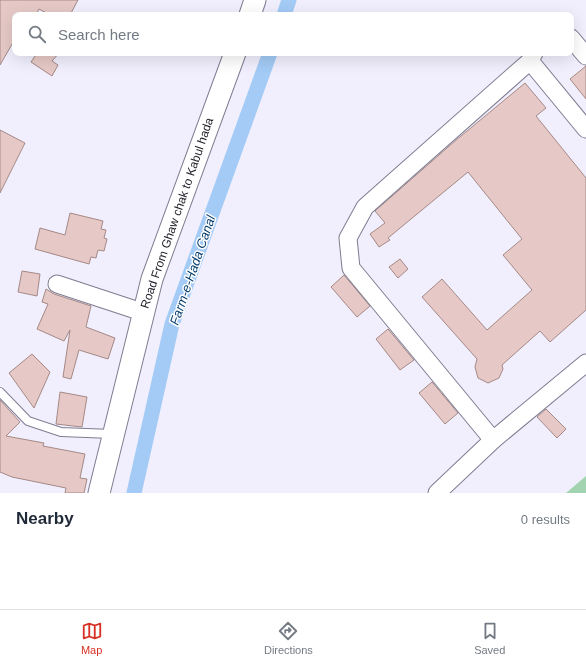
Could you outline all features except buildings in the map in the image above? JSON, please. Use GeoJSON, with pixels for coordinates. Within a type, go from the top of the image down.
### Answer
{"type":"FeatureCollection","features":[{"type":"Feature","properties":{"kind":"street"},"geometry":{"type":"LineString","coordinates":[[251,12],[255,0]]}},
{"type":"Feature","properties":{"kind":"street"},"geometry":{"type":"LineString","coordinates":[[574,42],[586,56]]}},
{"type":"Feature","properties":{"kind":"street","name":"Road From Ghaw chak to Kabul hada"},"geometry":{"type":"LineString","coordinates":[[99,493],[142,312],[160,257],[234,56]]}},
{"type":"Feature","properties":{"kind":"street"},"geometry":{"type":"LineString","coordinates":[[493,440],[351,268],[348,238],[365,207],[532,57],[586,129]]}},
{"type":"Feature","properties":{"kind":"street"},"geometry":{"type":"LineString","coordinates":[[58,284],[142,312]]}},
{"type":"Feature","properties":{"kind":"street"},"geometry":{"type":"LineString","coordinates":[[438,493],[493,440],[586,363]]}},
{"type":"Feature","properties":{"kind":"lane"},"geometry":{"type":"LineString","coordinates":[[0,392],[28,421],[61,432],[113,434]]}},
{"type":"Feature","properties":{"kind":"green space"},"geometry":{"type":"Polygon","coordinates":[[[586,476],[586,493],[566,493],[586,476]]]}},
{"type":"Feature","properties":{"kind":"waterway","name":"Farm-e-Hada Canal"},"geometry":{"type":"LineString","coordinates":[[285,12],[289,0]]}},
{"type":"Feature","properties":{"kind":"waterway","name":"Farm-e-Hada Canal"},"geometry":{"type":"LineString","coordinates":[[134,493],[172,324],[269,56]]}}]}
